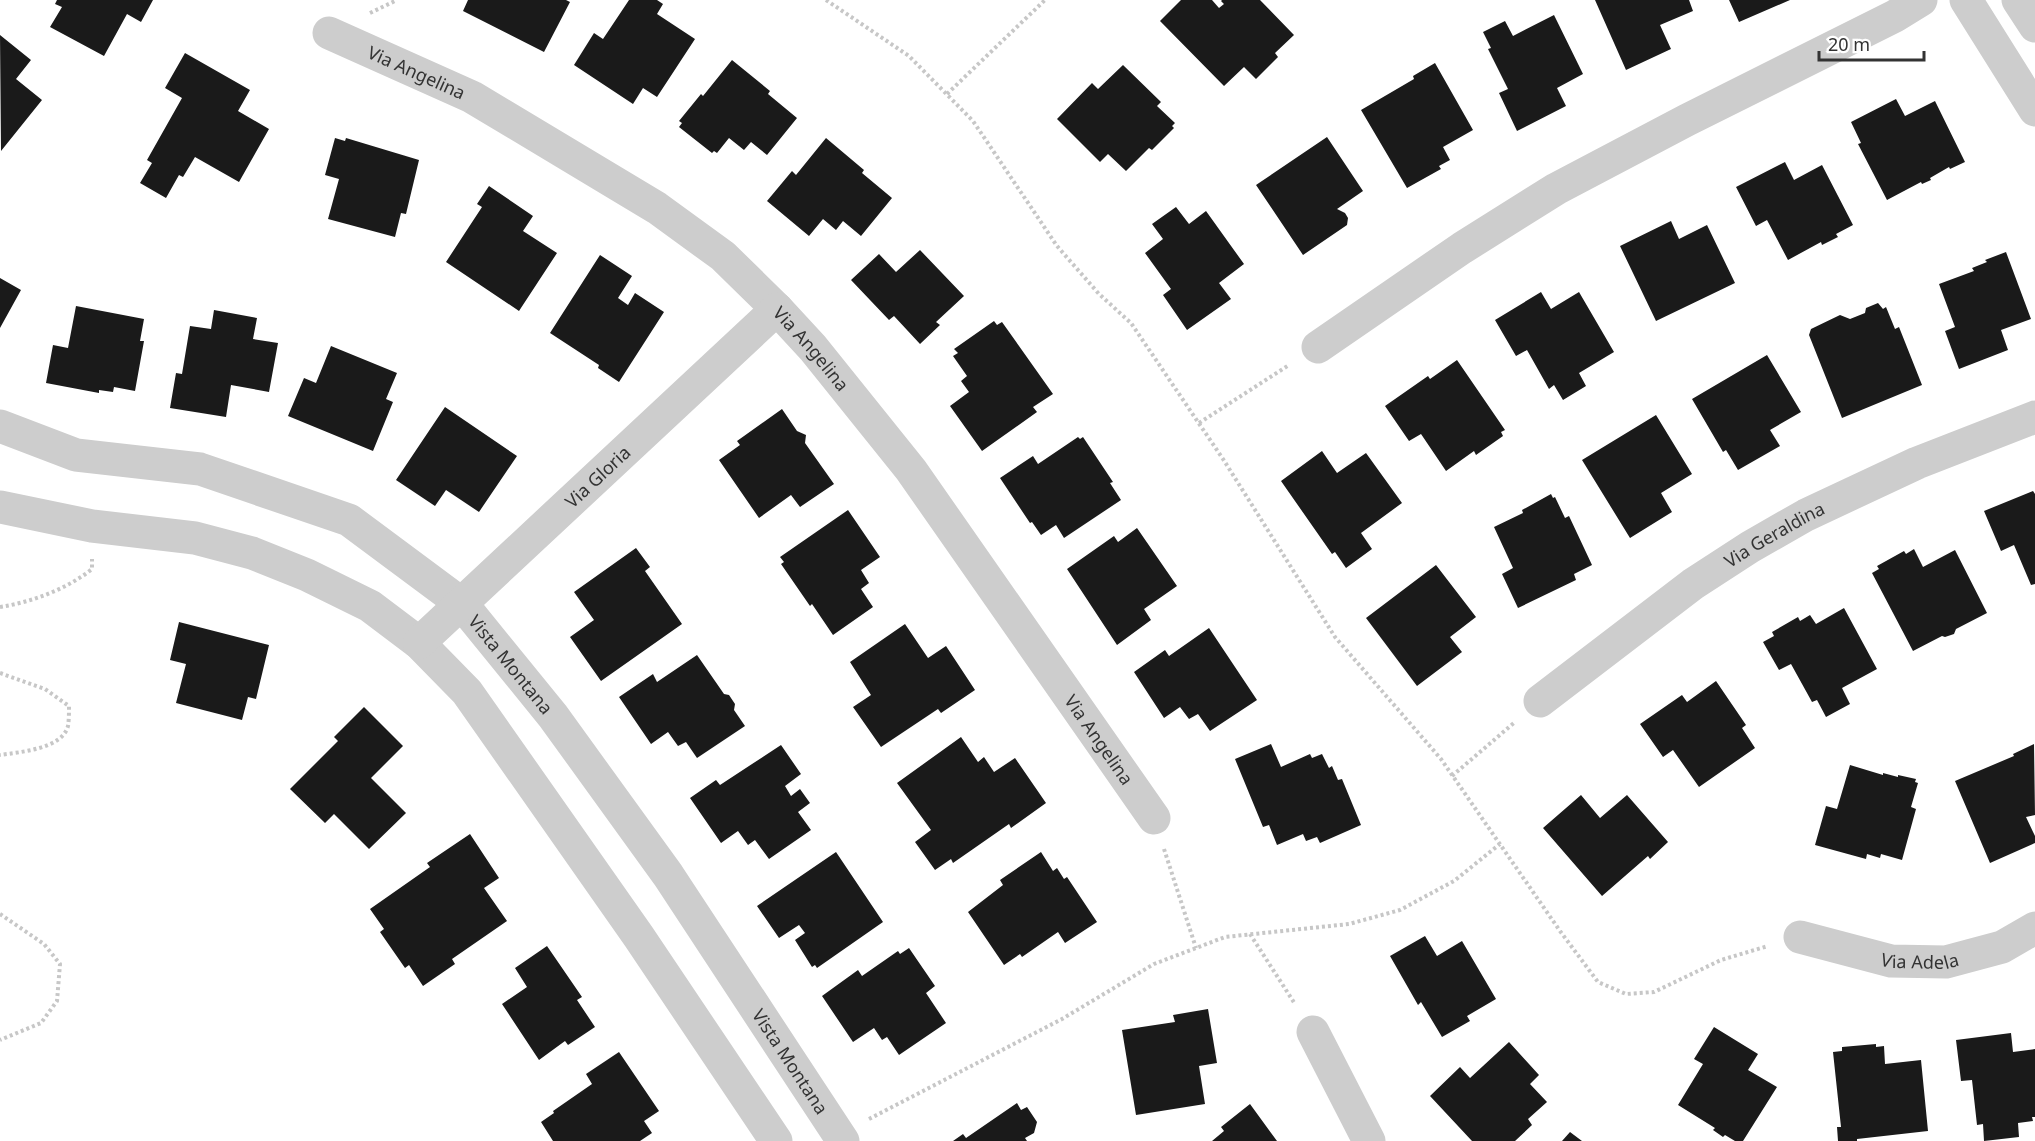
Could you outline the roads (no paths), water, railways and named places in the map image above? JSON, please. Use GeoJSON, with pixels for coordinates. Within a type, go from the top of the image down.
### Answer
{"type":"FeatureCollection","features":[{"type":"Feature","properties":{"kind":"street"},"geometry":{"type":"LineString","coordinates":[[1318,347],[1462,248],[1556,189],[1687,120],[1895,16],[1921,0]]}},
{"type":"Feature","properties":{"kind":"street"},"geometry":{"type":"LineString","coordinates":[[1966,0],[2035,110]]}},
{"type":"Feature","properties":{"kind":"street"},"geometry":{"type":"LineString","coordinates":[[2018,0],[2035,26]]}},
{"type":"Feature","properties":{"kind":"street","name":"Via Angelina"},"geometry":{"type":"LineString","coordinates":[[329,33],[472,98],[657,208],[723,256],[813,348],[911,470],[1154,818]]}},
{"type":"Feature","properties":{"kind":"street","name":"Via Gloria"},"geometry":{"type":"LineString","coordinates":[[419,643],[777,309]]}},
{"type":"Feature","properties":{"kind":"street","name":"Via Geraldina"},"geometry":{"type":"LineString","coordinates":[[1540,700],[1694,584],[1796,520],[1917,463],[2035,417]]}},
{"type":"Feature","properties":{"kind":"street","name":"Vista Montana"},"geometry":{"type":"LineString","coordinates":[[0,426],[76,456],[200,469],[349,520],[462,604],[553,716],[668,875],[841,1138]]}},
{"type":"Feature","properties":{"kind":"street"},"geometry":{"type":"LineString","coordinates":[[0,507],[92,526],[195,538],[252,553],[307,575],[370,606],[419,643],[467,692],[639,936],[776,1141]]}},
{"type":"Feature","properties":{"kind":"street","name":"Via Adela"},"geometry":{"type":"LineString","coordinates":[[1800,937],[1891,961],[1946,962],[2002,947],[2035,928]]}},
{"type":"Feature","properties":{"kind":"street"},"geometry":{"type":"LineString","coordinates":[[1313,1032],[1369,1141]]}}]}
